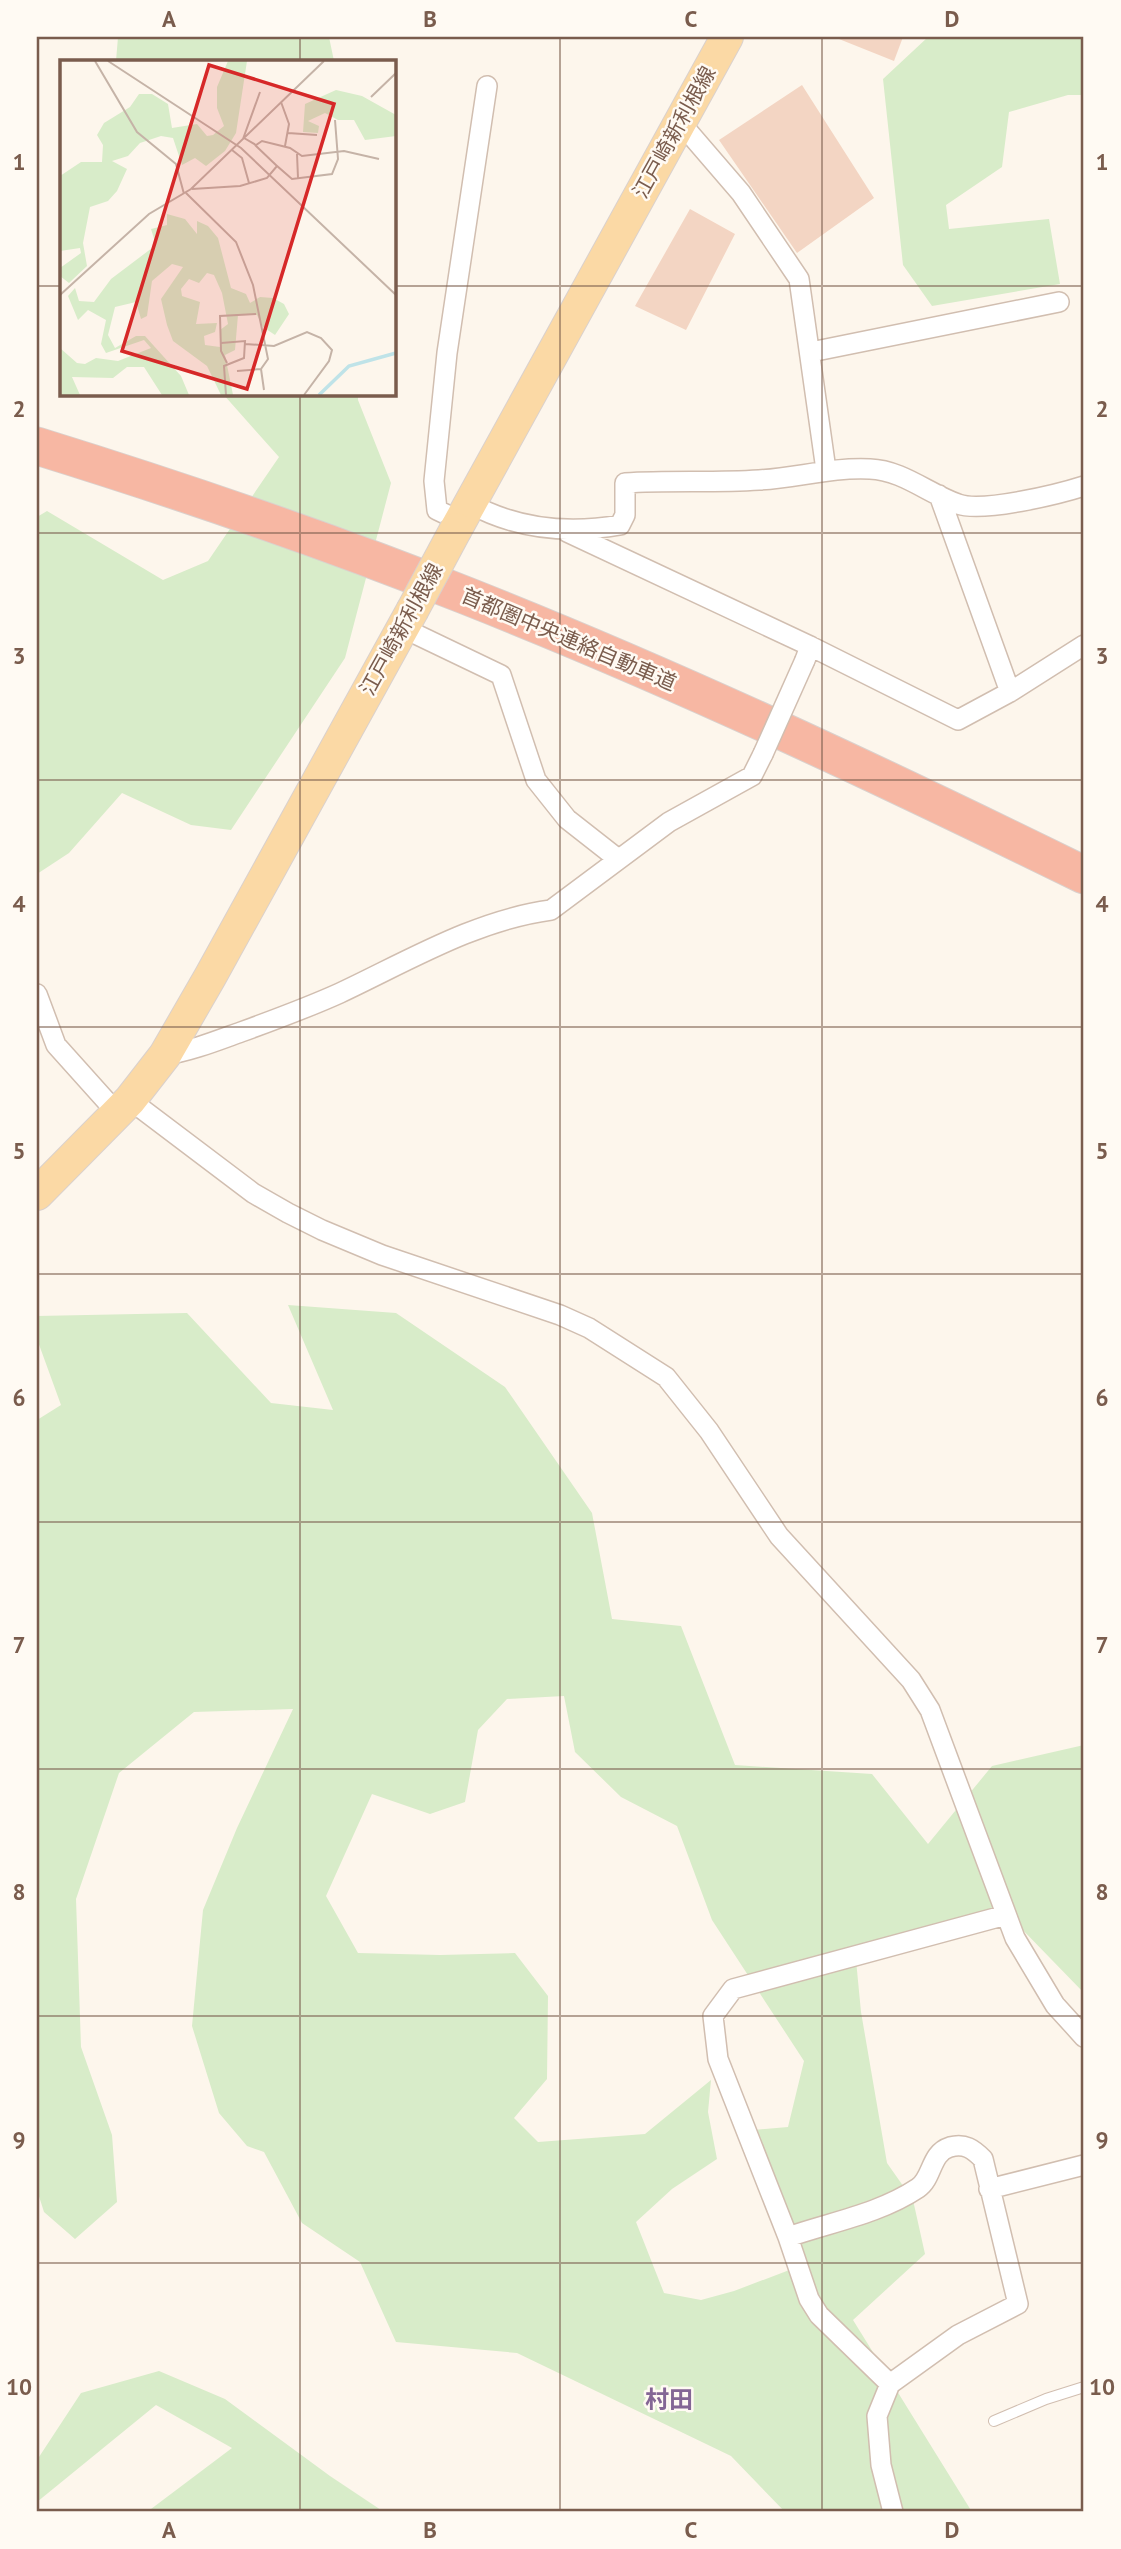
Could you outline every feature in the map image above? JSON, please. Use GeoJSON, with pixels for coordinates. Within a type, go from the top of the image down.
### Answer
{"type":"FeatureCollection","features":[{"type":"Feature","properties":{"kind":"highway","name":"首都圏中央連絡自動車道"},"geometry":{"type":"LineString","coordinates":[[37,446],[234,510],[468,596],[698,693],[947,808],[1084,875]]}},
{"type":"Feature","properties":{"kind":"main road","name":"江戸崎新利根線"},"geometry":{"type":"LineString","coordinates":[[37,1194],[124,1107],[165,1055],[727,37]]}},
{"type":"Feature","properties":{"kind":"street"},"geometry":{"type":"LineString","coordinates":[[487,86],[447,353],[434,481],[437,510],[462,518],[501,518],[563,530],[597,529],[620,524],[625,514],[625,483],[760,480],[826,470],[887,470],[961,506],[989,505],[1062,493],[1084,486]]}},
{"type":"Feature","properties":{"kind":"street"},"geometry":{"type":"LineString","coordinates":[[679,121],[741,193],[799,279],[826,470]]}},
{"type":"Feature","properties":{"kind":"street"},"geometry":{"type":"LineString","coordinates":[[811,352],[1059,302]]}},
{"type":"Feature","properties":{"kind":"street"},"geometry":{"type":"LineString","coordinates":[[939,495],[1010,692]]}},
{"type":"Feature","properties":{"kind":"street"},"geometry":{"type":"LineString","coordinates":[[563,530],[807,653],[958,720],[1010,692],[1084,645]]}},
{"type":"Feature","properties":{"kind":"street"},"geometry":{"type":"LineString","coordinates":[[407,620],[501,675],[536,780],[567,819],[618,859]]}},
{"type":"Feature","properties":{"kind":"street"},"geometry":{"type":"LineString","coordinates":[[165,1055],[186,1052],[273,1021],[339,993],[450,939],[528,913],[551,910],[669,822],[752,776],[807,653]]}},
{"type":"Feature","properties":{"kind":"street"},"geometry":{"type":"LineString","coordinates":[[37,994],[56,1045],[124,1107],[253,1193],[288,1213],[383,1255],[560,1315],[589,1328],[666,1377],[709,1431],[779,1536],[911,1680],[930,1710],[1015,1938],[1055,2005],[1084,2037]]}},
{"type":"Feature","properties":{"kind":"street"},"geometry":{"type":"LineString","coordinates":[[890,2384],[820,2315],[809,2300],[788,2237],[718,2059],[713,2016],[733,1989],[1006,1915]]}},
{"type":"Feature","properties":{"kind":"street"},"geometry":{"type":"LineString","coordinates":[[788,2237],[843,2221],[920,2187],[937,2156],[948,2147],[972,2148],[983,2158],[1018,2304],[958,2335],[890,2384],[877,2416],[881,2465],[894,2512]]}},
{"type":"Feature","properties":{"kind":"street"},"geometry":{"type":"LineString","coordinates":[[989,2189],[1084,2165]]}},
{"type":"Feature","properties":{"kind":"lane"},"geometry":{"type":"LineString","coordinates":[[994,2421],[1046,2399],[1084,2387]]}},
{"type":"Feature","properties":{"kind":"green space"},"geometry":{"type":"Polygon","coordinates":[[[118,37],[329,37],[334,60],[116,60],[118,37]]]}},
{"type":"Feature","properties":{"kind":"green space"},"geometry":{"type":"Polygon","coordinates":[[[928,37],[1084,37],[1084,95],[1068,95],[1009,112],[1002,167],[946,205],[949,229],[1049,219],[1060,284],[932,306],[903,265],[883,79],[928,37]]]}},
{"type":"Feature","properties":{"kind":"green space"},"geometry":{"type":"Polygon","coordinates":[[[225,396],[358,396],[391,483],[345,658],[231,830],[191,825],[122,793],[69,853],[37,874],[37,517],[47,511],[163,580],[208,561],[279,457],[225,396]]]}},
{"type":"Feature","properties":{"kind":"green space"},"geometry":{"type":"Polygon","coordinates":[[[288,1305],[396,1313],[505,1387],[592,1513],[612,1619],[681,1626],[735,1765],[872,1774],[928,1844],[992,1766],[1084,1745],[1084,1993],[1013,1920],[856,1960],[861,2012],[887,2163],[913,2200],[925,2254],[853,2320],[972,2512],[785,2512],[731,2456],[517,2353],[396,2342],[360,2262],[302,2223],[264,2152],[247,2146],[219,2113],[192,2026],[203,1910],[237,1828],[293,1709],[194,1712],[119,1773],[76,1899],[81,2047],[112,2135],[117,2202],[75,2239],[44,2212],[37,2190],[37,1420],[61,1405],[37,1339],[37,1316],[187,1313],[271,1403],[333,1410],[288,1305]],[[564,1696],[507,1699],[478,1730],[465,1802],[430,1814],[372,1794],[326,1896],[358,1953],[515,1953],[548,1996],[547,2079],[514,2118],[538,2142],[645,2134],[711,2080],[708,2112],[717,2159],[672,2189],[636,2222],[664,2293],[701,2300],[734,2291],[792,2269],[754,2130],[788,2127],[804,2061],[712,1920],[677,1826],[621,1797],[575,1752],[564,1696]]]}},
{"type":"Feature","properties":{"kind":"green space"},"geometry":{"type":"Polygon","coordinates":[[[159,2371],[225,2399],[384,2512],[147,2512],[232,2448],[156,2405],[37,2502],[37,2460],[81,2393],[159,2371]]]}},
{"type":"Feature","properties":{"kind":"building"},"geometry":{"type":"Polygon","coordinates":[[[834,37],[903,37],[894,61],[834,37]]]}},
{"type":"Feature","properties":{"kind":"building"},"geometry":{"type":"Polygon","coordinates":[[[802,85],[874,198],[797,253],[719,140],[802,85]]]}},
{"type":"Feature","properties":{"kind":"building"},"geometry":{"type":"Polygon","coordinates":[[[690,209],[735,234],[686,330],[635,306],[690,209]]]}},
{"type":"Feature","properties":{"kind":"district","name":"村田"},"geometry":{"type":"Point","coordinates":[669,2399]}}]}
